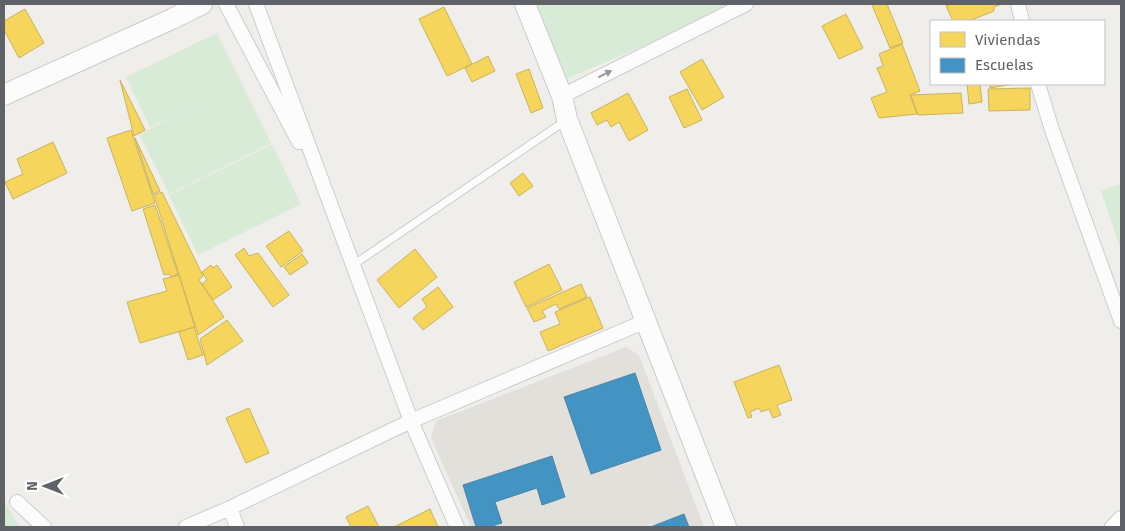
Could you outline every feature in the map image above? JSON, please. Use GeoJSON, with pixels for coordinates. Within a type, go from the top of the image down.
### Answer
{"type":"FeatureCollection","features":[{"type":"Feature","properties":{"kind":"main road"},"geometry":{"type":"LineString","coordinates":[[4,95],[202,4]]}},
{"type":"Feature","properties":{"kind":"main road"},"geometry":{"type":"LineString","coordinates":[[525,4],[562,96],[567,120],[726,527]]}},
{"type":"Feature","properties":{"kind":"street"},"geometry":{"type":"LineString","coordinates":[[226,4],[325,192]]}},
{"type":"Feature","properties":{"kind":"street"},"geometry":{"type":"LineString","coordinates":[[256,4],[410,421],[457,527]]}},
{"type":"Feature","properties":{"kind":"street"},"geometry":{"type":"LineString","coordinates":[[1018,4],[1022,20]]}},
{"type":"Feature","properties":{"kind":"street"},"geometry":{"type":"LineString","coordinates":[[562,96],[741,5]]}},
{"type":"Feature","properties":{"kind":"street"},"geometry":{"type":"LineString","coordinates":[[1038,85],[1052,130],[1121,321]]}},
{"type":"Feature","properties":{"kind":"street"},"geometry":{"type":"LineString","coordinates":[[186,527],[230,508],[410,421],[646,321]]}},
{"type":"Feature","properties":{"kind":"street"},"geometry":{"type":"LineString","coordinates":[[17,502],[44,527]]}},
{"type":"Feature","properties":{"kind":"street"},"geometry":{"type":"LineString","coordinates":[[230,508],[237,527]]}},
{"type":"Feature","properties":{"kind":"street"},"geometry":{"type":"LineString","coordinates":[[1112,527],[1121,518]]}},
{"type":"Feature","properties":{"kind":"lane"},"geometry":{"type":"LineString","coordinates":[[352,266],[567,120]]}},
{"type":"Feature","properties":{"kind":"shaded area"},"geometry":{"type":"Polygon","coordinates":[[[626,347],[639,355],[704,527],[471,527],[431,438],[436,421],[626,347]]]}},
{"type":"Feature","properties":{"kind":"green space"},"geometry":{"type":"Polygon","coordinates":[[[535,4],[731,4],[646,45],[566,79],[535,4]]]}},
{"type":"Feature","properties":{"kind":"green space"},"geometry":{"type":"Polygon","coordinates":[[[217,33],[271,143],[169,194],[139,134],[202,102],[150,127],[126,77],[217,33]]]}},
{"type":"Feature","properties":{"kind":"green space"},"geometry":{"type":"Polygon","coordinates":[[[272,144],[301,204],[198,255],[169,195],[272,144]]]}},
{"type":"Feature","properties":{"kind":"green space"},"geometry":{"type":"Polygon","coordinates":[[[1121,184],[1121,250],[1101,191],[1121,184]]]}},
{"type":"Feature","properties":{"kind":"green space"},"geometry":{"type":"Polygon","coordinates":[[[4,501],[20,527],[4,527],[4,501]]]}},
{"type":"Feature","properties":{"kind":"building: Viviendas"},"geometry":{"type":"Polygon","coordinates":[[[887,4],[903,43],[890,48],[872,5],[887,4]]]}},
{"type":"Feature","properties":{"kind":"building: Viviendas"},"geometry":{"type":"Polygon","coordinates":[[[951,4],[1002,4],[994,7],[994,11],[972,20],[953,20],[946,6],[951,4]]]}},
{"type":"Feature","properties":{"kind":"building: Viviendas"},"geometry":{"type":"Polygon","coordinates":[[[444,7],[472,64],[447,76],[419,19],[444,7]]]}},
{"type":"Feature","properties":{"kind":"building: Viviendas"},"geometry":{"type":"Polygon","coordinates":[[[25,9],[44,43],[19,58],[4,30],[4,21],[25,9]]]}},
{"type":"Feature","properties":{"kind":"building: Viviendas"},"geometry":{"type":"Polygon","coordinates":[[[846,14],[863,48],[839,59],[822,26],[846,14]]]}},
{"type":"Feature","properties":{"kind":"building: Viviendas"},"geometry":{"type":"Polygon","coordinates":[[[902,44],[920,91],[910,95],[917,114],[879,118],[871,98],[887,92],[877,68],[883,66],[879,54],[902,44]]]}},
{"type":"Feature","properties":{"kind":"building: Viviendas"},"geometry":{"type":"Polygon","coordinates":[[[488,56],[495,71],[472,82],[465,68],[488,56]]]}},
{"type":"Feature","properties":{"kind":"building: Viviendas"},"geometry":{"type":"Polygon","coordinates":[[[702,59],[724,97],[702,110],[680,72],[702,59]]]}},
{"type":"Feature","properties":{"kind":"building: Viviendas"},"geometry":{"type":"Polygon","coordinates":[[[529,69],[543,108],[531,113],[516,74],[529,69]]]}},
{"type":"Feature","properties":{"kind":"building: Viviendas"},"geometry":{"type":"Polygon","coordinates":[[[120,80],[145,130],[134,136],[120,80]]]}},
{"type":"Feature","properties":{"kind":"building: Viviendas"},"geometry":{"type":"Polygon","coordinates":[[[967,85],[980,85],[982,102],[969,104],[967,85]]]}},
{"type":"Feature","properties":{"kind":"building: Viviendas"},"geometry":{"type":"Polygon","coordinates":[[[990,85],[1008,85],[990,88],[990,85]]]}},
{"type":"Feature","properties":{"kind":"building: Viviendas"},"geometry":{"type":"Polygon","coordinates":[[[1030,88],[1030,110],[989,111],[988,89],[1030,88]]]}},
{"type":"Feature","properties":{"kind":"building: Viviendas"},"geometry":{"type":"Polygon","coordinates":[[[687,89],[702,120],[684,128],[669,97],[687,89]]]}},
{"type":"Feature","properties":{"kind":"building: Viviendas"},"geometry":{"type":"Polygon","coordinates":[[[628,93],[648,130],[629,141],[619,122],[611,127],[607,120],[597,125],[591,113],[628,93]]]}},
{"type":"Feature","properties":{"kind":"building: Viviendas"},"geometry":{"type":"Polygon","coordinates":[[[961,93],[963,113],[918,115],[911,95],[961,93]]]}},
{"type":"Feature","properties":{"kind":"building: Viviendas"},"geometry":{"type":"Polygon","coordinates":[[[131,130],[155,203],[132,211],[107,138],[131,130]]]}},
{"type":"Feature","properties":{"kind":"building: Viviendas"},"geometry":{"type":"Polygon","coordinates":[[[135,138],[160,191],[153,194],[135,138]]]}},
{"type":"Feature","properties":{"kind":"building: Viviendas"},"geometry":{"type":"Polygon","coordinates":[[[53,142],[67,173],[13,199],[5,182],[23,174],[17,159],[53,142]]]}},
{"type":"Feature","properties":{"kind":"building: Viviendas"},"geometry":{"type":"Polygon","coordinates":[[[523,173],[533,186],[519,196],[510,183],[523,173]]]}},
{"type":"Feature","properties":{"kind":"building: Viviendas"},"geometry":{"type":"Polygon","coordinates":[[[162,192],[203,276],[199,280],[224,317],[198,335],[154,195],[162,192]]]}},
{"type":"Feature","properties":{"kind":"building: Viviendas"},"geometry":{"type":"Polygon","coordinates":[[[155,205],[178,274],[171,277],[169,274],[164,275],[143,209],[155,205]]]}},
{"type":"Feature","properties":{"kind":"building: Viviendas"},"geometry":{"type":"Polygon","coordinates":[[[289,231],[303,251],[281,267],[266,246],[289,231]]]}},
{"type":"Feature","properties":{"kind":"building: Viviendas"},"geometry":{"type":"Polygon","coordinates":[[[244,248],[249,256],[258,253],[289,295],[273,307],[235,255],[244,248]]]}},
{"type":"Feature","properties":{"kind":"building: Viviendas"},"geometry":{"type":"Polygon","coordinates":[[[415,249],[437,277],[399,308],[377,280],[415,249]]]}},
{"type":"Feature","properties":{"kind":"building: Viviendas"},"geometry":{"type":"Polygon","coordinates":[[[302,254],[308,263],[290,275],[284,267],[302,254]]]}},
{"type":"Feature","properties":{"kind":"building: Viviendas"},"geometry":{"type":"Polygon","coordinates":[[[549,264],[562,290],[526,307],[514,282],[549,264]]]}},
{"type":"Feature","properties":{"kind":"building: Viviendas"},"geometry":{"type":"Polygon","coordinates":[[[211,265],[213,268],[217,265],[232,287],[213,300],[202,284],[207,280],[202,272],[211,265]]]}},
{"type":"Feature","properties":{"kind":"building: Viviendas"},"geometry":{"type":"Polygon","coordinates":[[[179,275],[195,327],[140,343],[127,302],[167,291],[163,279],[179,275]]]}},
{"type":"Feature","properties":{"kind":"building: Viviendas"},"geometry":{"type":"Polygon","coordinates":[[[581,284],[587,297],[559,309],[556,304],[542,311],[546,317],[534,322],[527,308],[581,284]]]}},
{"type":"Feature","properties":{"kind":"building: Viviendas"},"geometry":{"type":"Polygon","coordinates":[[[438,287],[453,307],[423,330],[413,318],[427,307],[422,299],[438,287]]]}},
{"type":"Feature","properties":{"kind":"building: Viviendas"},"geometry":{"type":"Polygon","coordinates":[[[590,297],[603,328],[548,351],[540,332],[560,324],[555,312],[590,297]]]}},
{"type":"Feature","properties":{"kind":"building: Viviendas"},"geometry":{"type":"Polygon","coordinates":[[[227,320],[243,341],[207,365],[200,339],[227,320]]]}},
{"type":"Feature","properties":{"kind":"building: Viviendas"},"geometry":{"type":"Polygon","coordinates":[[[194,327],[203,355],[188,360],[179,332],[194,327]]]}},
{"type":"Feature","properties":{"kind":"building: Viviendas"},"geometry":{"type":"Polygon","coordinates":[[[779,365],[792,400],[777,405],[781,415],[773,418],[769,409],[761,412],[759,408],[750,412],[752,417],[748,418],[734,382],[779,365]]]}},
{"type":"Feature","properties":{"kind":"building: Viviendas"},"geometry":{"type":"Polygon","coordinates":[[[249,408],[269,453],[246,463],[226,418],[249,408]]]}},
{"type":"Feature","properties":{"kind":"building: Viviendas"},"geometry":{"type":"Polygon","coordinates":[[[368,506],[379,527],[351,527],[346,517],[368,506]]]}},
{"type":"Feature","properties":{"kind":"building: Viviendas"},"geometry":{"type":"Polygon","coordinates":[[[430,509],[438,527],[394,527],[430,509]]]}},
{"type":"Feature","properties":{"kind":"building: Escuelas"},"geometry":{"type":"Polygon","coordinates":[[[635,373],[661,450],[591,474],[564,397],[635,373]]]}},
{"type":"Feature","properties":{"kind":"building: Escuelas"},"geometry":{"type":"Polygon","coordinates":[[[552,456],[565,497],[542,505],[537,488],[495,502],[502,523],[489,527],[476,527],[463,485],[552,456]]]}},
{"type":"Feature","properties":{"kind":"building: Escuelas"},"geometry":{"type":"Polygon","coordinates":[[[684,514],[689,527],[653,526],[684,514]]]}}]}
